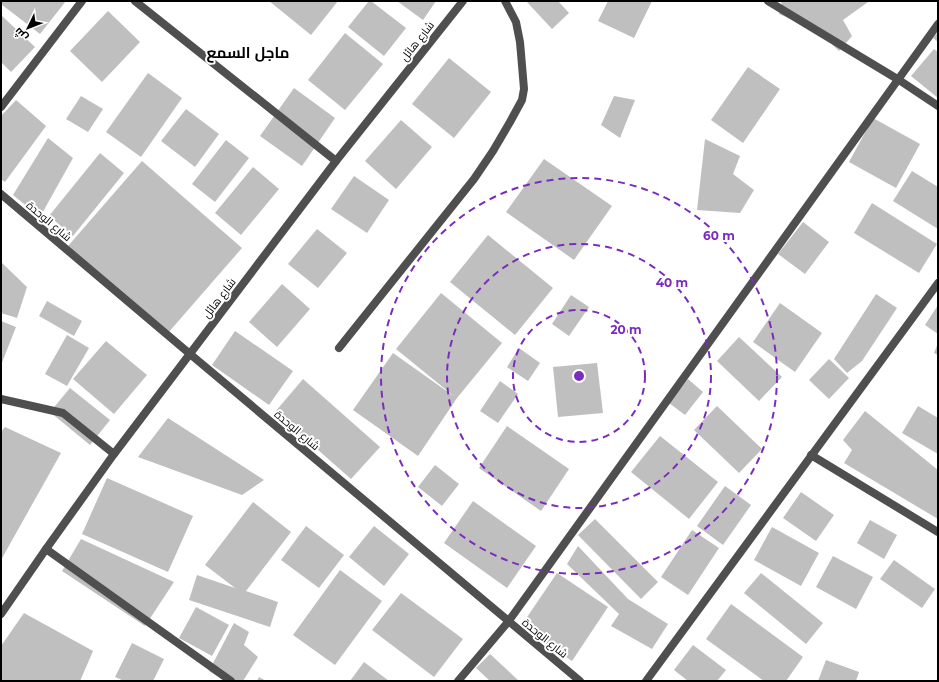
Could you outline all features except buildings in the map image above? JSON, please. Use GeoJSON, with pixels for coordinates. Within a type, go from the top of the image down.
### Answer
{"type":"FeatureCollection","features":[{"type":"Feature","properties":{"kind":"street"},"geometry":{"type":"LineString","coordinates":[[1,107],[82,1]]}},
{"type":"Feature","properties":{"kind":"street"},"geometry":{"type":"LineString","coordinates":[[135,1],[336,161]]}},
{"type":"Feature","properties":{"kind":"street","name":"شارع هائل"},"geometry":{"type":"LineString","coordinates":[[1,614],[114,454],[336,161],[463,1]]}},
{"type":"Feature","properties":{"kind":"street"},"geometry":{"type":"LineString","coordinates":[[339,348],[474,179],[493,151],[522,100],[524,89],[520,42],[516,22],[505,1]]}},
{"type":"Feature","properties":{"kind":"street"},"geometry":{"type":"LineString","coordinates":[[768,1],[899,80],[938,106]]}},
{"type":"Feature","properties":{"kind":"street"},"geometry":{"type":"LineString","coordinates":[[458,681],[508,622],[938,24]]}},
{"type":"Feature","properties":{"kind":"street","name":"شارع الوحدة"},"geometry":{"type":"LineString","coordinates":[[1,194],[580,681]]}},
{"type":"Feature","properties":{"kind":"street"},"geometry":{"type":"LineString","coordinates":[[646,681],[938,283]]}},
{"type":"Feature","properties":{"kind":"street"},"geometry":{"type":"LineString","coordinates":[[1,399],[63,413],[114,454]]}},
{"type":"Feature","properties":{"kind":"street"},"geometry":{"type":"LineString","coordinates":[[811,455],[938,532]]}},
{"type":"Feature","properties":{"kind":"street"},"geometry":{"type":"LineString","coordinates":[[46,549],[232,681]]}},
{"type":"Feature","properties":{"kind":"district","name":"ماجل السمع"},"geometry":{"type":"Point","coordinates":[248,52]}}]}
